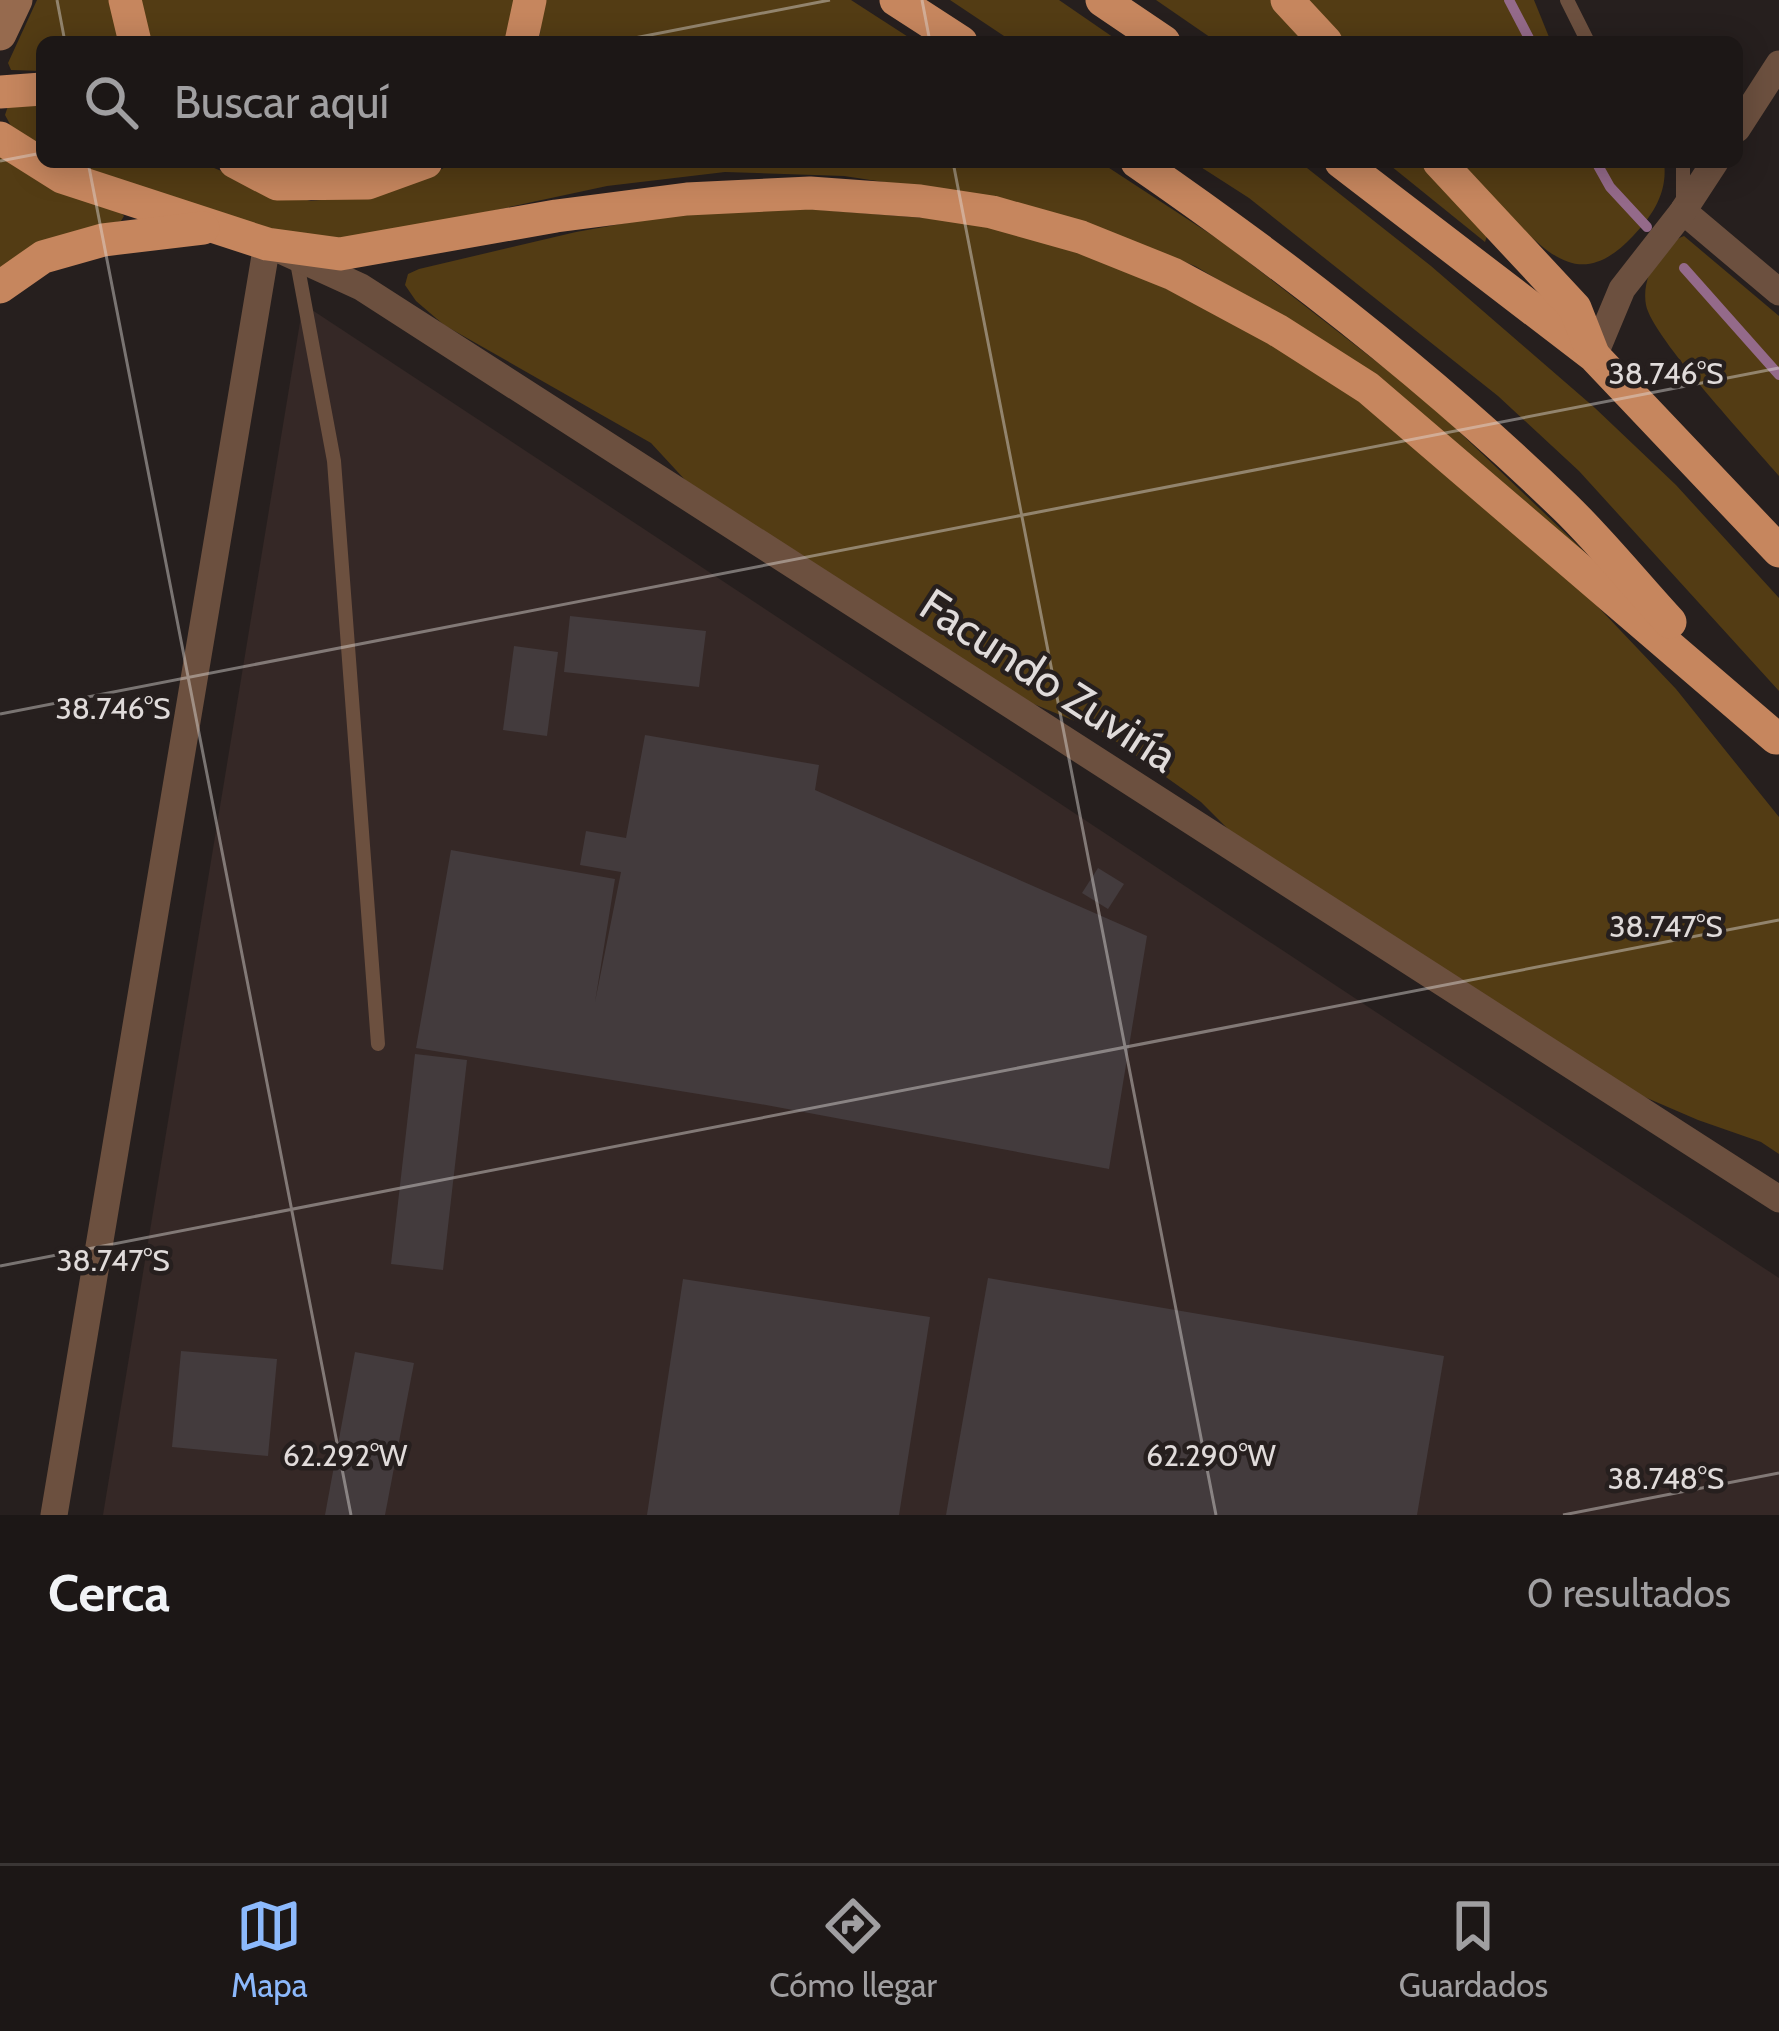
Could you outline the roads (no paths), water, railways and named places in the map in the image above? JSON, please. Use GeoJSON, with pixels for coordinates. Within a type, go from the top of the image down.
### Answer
{"type":"FeatureCollection","features":[{"type":"Feature","properties":{"kind":"highway"},"geometry":{"type":"LineString","coordinates":[[124,0],[133,36]]}},
{"type":"Feature","properties":{"kind":"highway"},"geometry":{"type":"LineString","coordinates":[[522,36],[530,0]]}},
{"type":"Feature","properties":{"kind":"highway"},"geometry":{"type":"LineString","coordinates":[[896,0],[953,36]]}},
{"type":"Feature","properties":{"kind":"highway"},"geometry":{"type":"LineString","coordinates":[[1102,0],[1155,36]]}},
{"type":"Feature","properties":{"kind":"highway"},"geometry":{"type":"LineString","coordinates":[[1287,0],[1320,36]]}},
{"type":"Feature","properties":{"kind":"highway"},"geometry":{"type":"LineString","coordinates":[[0,92],[36,89]]}},
{"type":"Feature","properties":{"kind":"highway"},"geometry":{"type":"LineString","coordinates":[[0,138],[36,161]]}},
{"type":"Feature","properties":{"kind":"highway"},"geometry":{"type":"LineString","coordinates":[[48,168],[62,177],[281,250],[340,254],[556,216],[687,199],[810,193],[992,212],[1081,237],[1173,274],[1276,330],[1368,388],[1778,740]]}},
{"type":"Feature","properties":{"kind":"highway"},"geometry":{"type":"LineString","coordinates":[[246,168],[277,184],[368,183],[409,168]]}},
{"type":"Feature","properties":{"kind":"highway"},"geometry":{"type":"LineString","coordinates":[[1146,168],[1242,234],[1444,395],[1567,510],[1778,740]]}},
{"type":"Feature","properties":{"kind":"highway"},"geometry":{"type":"LineString","coordinates":[[1349,168],[1594,356],[1779,551]]}},
{"type":"Feature","properties":{"kind":"highway"},"geometry":{"type":"LineString","coordinates":[[1444,168],[1575,308],[1594,356]]}},
{"type":"Feature","properties":{"kind":"highway"},"geometry":{"type":"LineString","coordinates":[[0,287],[44,257],[103,240],[211,227]]}},
{"type":"Feature","properties":{"kind":"main road"},"geometry":{"type":"LineString","coordinates":[[0,34],[16,0]]}},
{"type":"Feature","properties":{"kind":"street"},"geometry":{"type":"LineString","coordinates":[[1743,119],[1779,64]]}},
{"type":"Feature","properties":{"kind":"street"},"geometry":{"type":"LineString","coordinates":[[1594,356],[1622,289],[1711,168]]}},
{"type":"Feature","properties":{"kind":"street"},"geometry":{"type":"LineString","coordinates":[[1683,211],[1779,292]]}},
{"type":"Feature","properties":{"kind":"street"},"geometry":{"type":"LineString","coordinates":[[54,1515],[281,250]]}},
{"type":"Feature","properties":{"kind":"street","name":"Facundo Zuviría"},"geometry":{"type":"LineString","coordinates":[[281,250],[361,287],[1779,1199]]}},
{"type":"Feature","properties":{"kind":"lane"},"geometry":{"type":"LineString","coordinates":[[1567,0],[1585,36]]}},
{"type":"Feature","properties":{"kind":"lane"},"geometry":{"type":"LineString","coordinates":[[1683,168],[1683,211]]}},
{"type":"Feature","properties":{"kind":"lane"},"geometry":{"type":"LineString","coordinates":[[281,250],[334,461],[378,1044]]}},
{"type":"Feature","properties":{"kind":"waterway"},"geometry":{"type":"LineString","coordinates":[[1509,0],[1528,36]]}},
{"type":"Feature","properties":{"kind":"waterway"},"geometry":{"type":"LineString","coordinates":[[1599,168],[1610,187],[1647,227]]}},
{"type":"Feature","properties":{"kind":"waterway"},"geometry":{"type":"LineString","coordinates":[[1684,268],[1779,375]]}}]}
